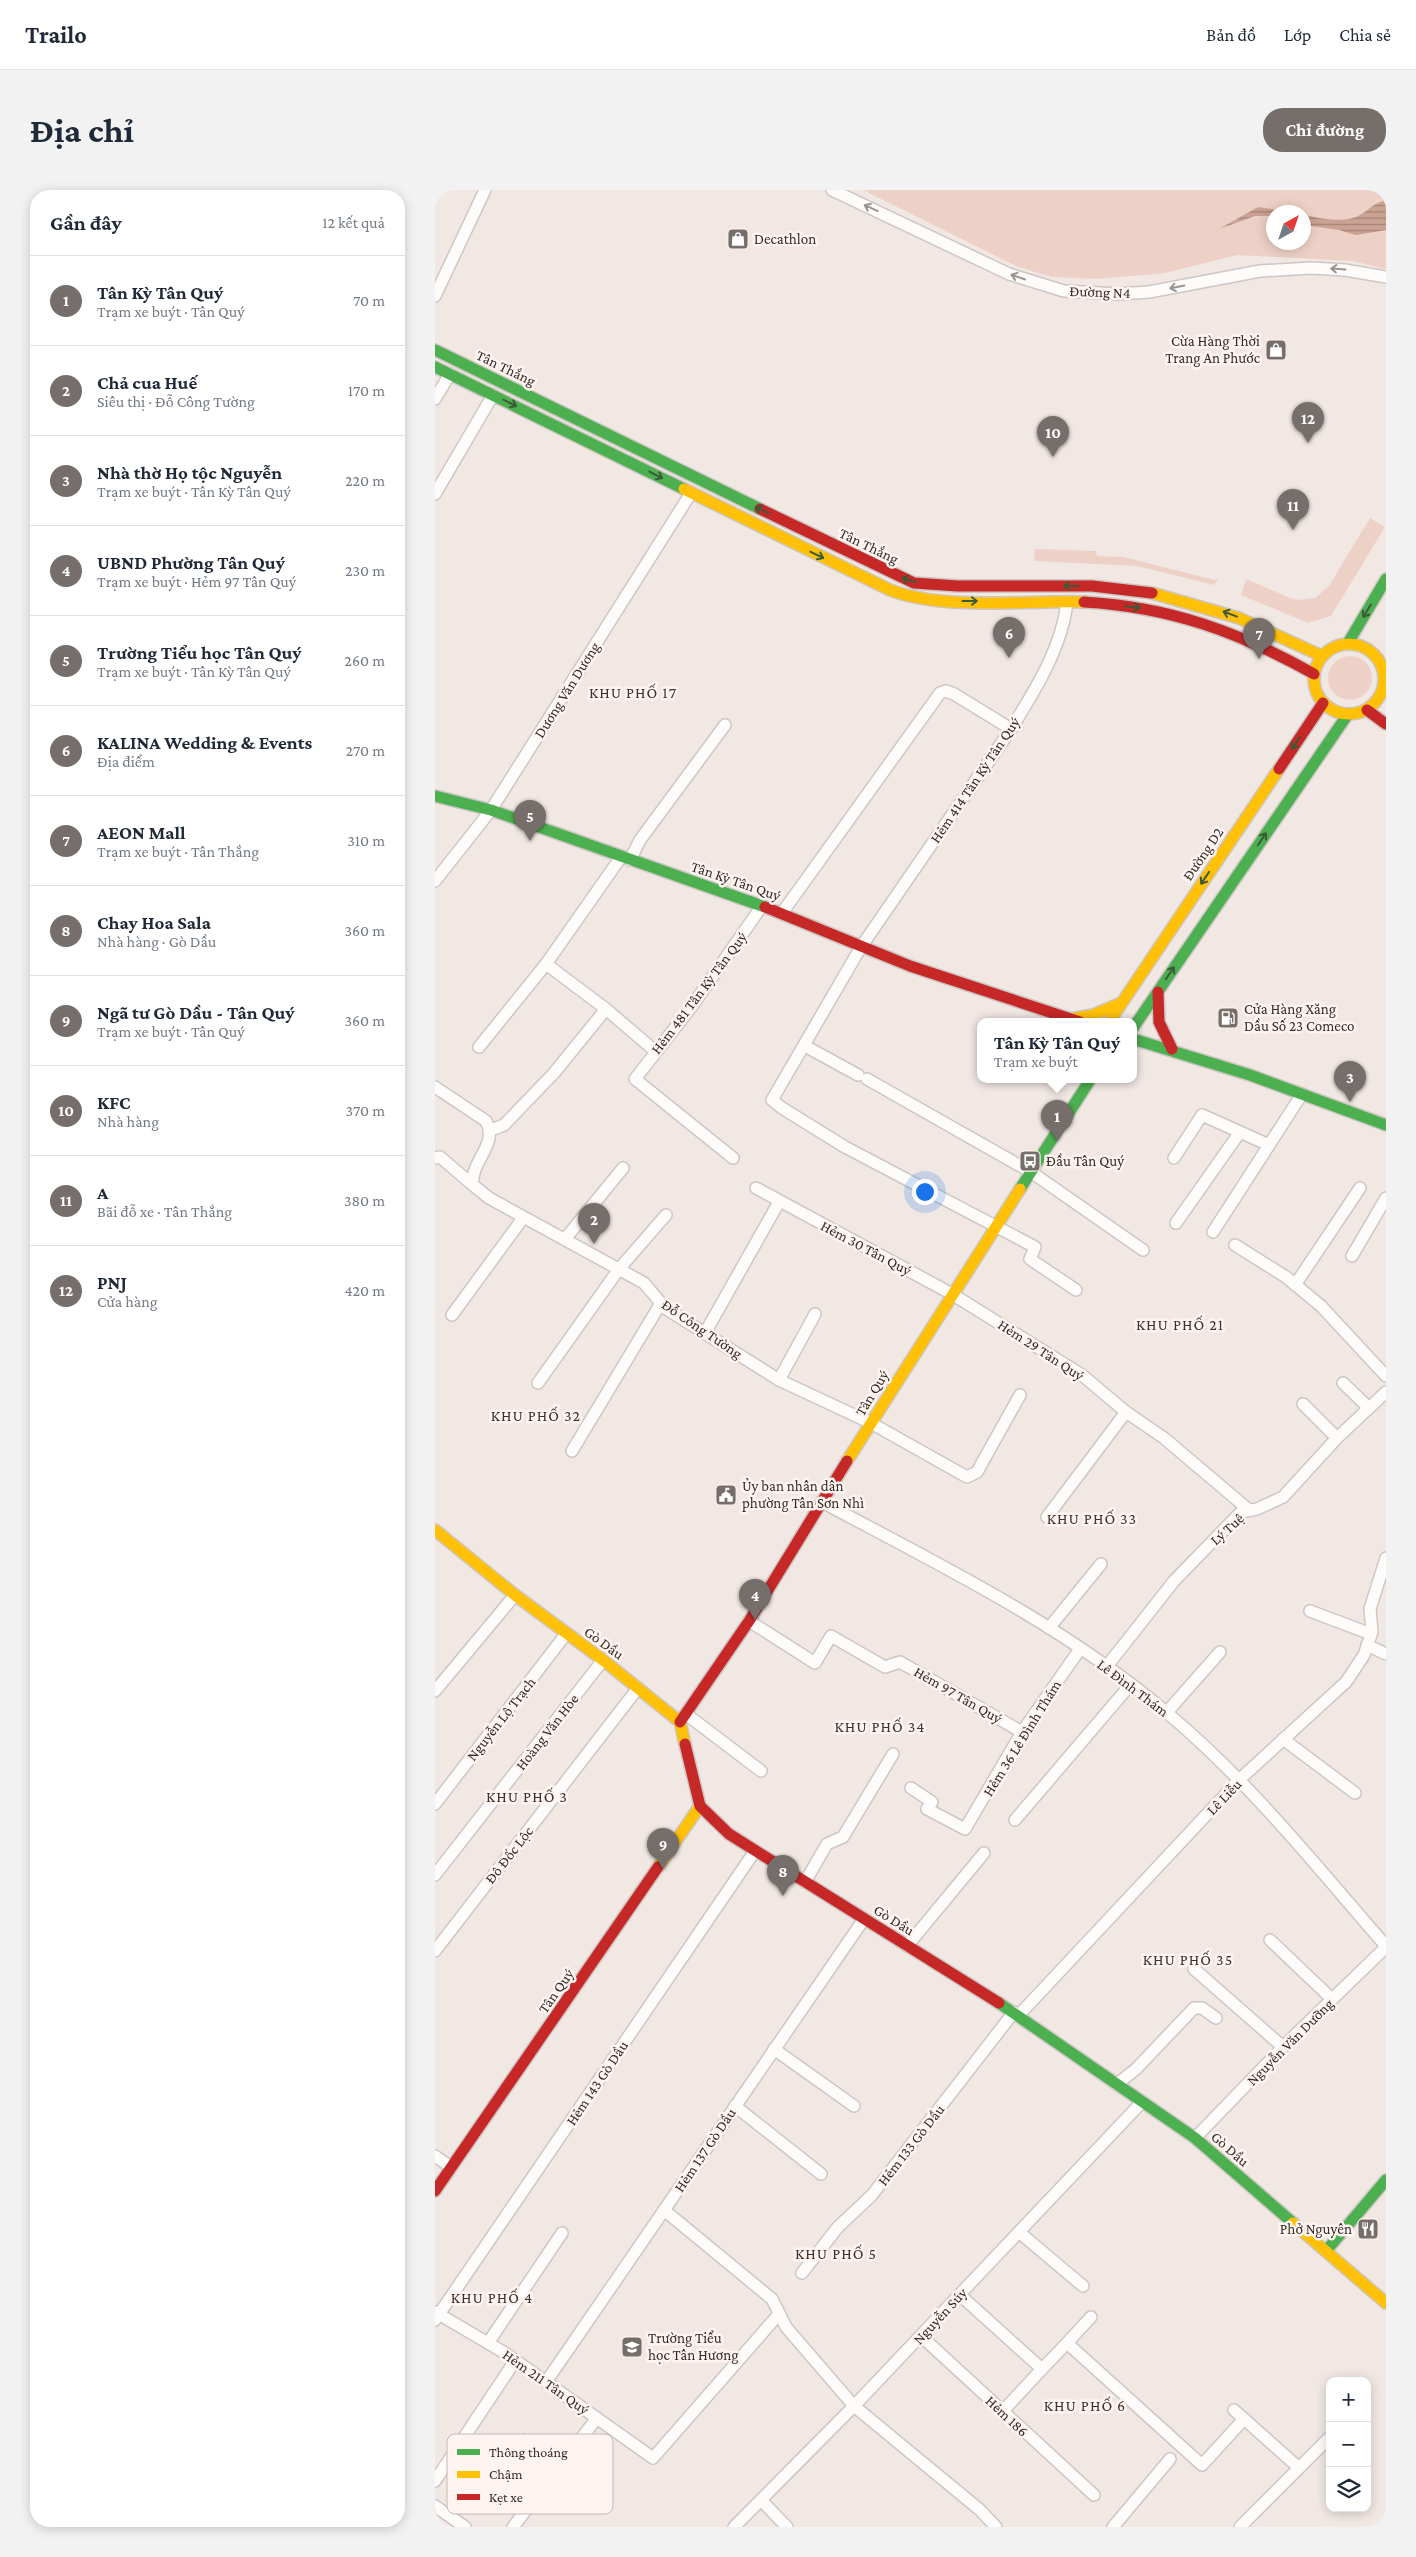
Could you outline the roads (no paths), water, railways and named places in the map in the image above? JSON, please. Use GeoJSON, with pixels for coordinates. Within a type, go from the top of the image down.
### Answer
{"type":"FeatureCollection","features":[{"type":"Feature","properties":{"kind":"street"},"geometry":{"type":"LineString","coordinates":[[435,296],[485,190]]}},
{"type":"Feature","properties":{"kind":"street","name":"Đường N4"},"geometry":{"type":"LineString","coordinates":[[832,190],[1009,274],[1064,291],[1118,294],[1149,292],[1260,271],[1311,268],[1345,270],[1386,278]]}},
{"type":"Feature","properties":{"kind":"street","name":"Tân Thắng"},"geometry":{"type":"LineString","coordinates":[[435,350],[907,580],[931,585],[1093,586],[1177,598],[1220,610],[1262,626],[1322,656]]}},
{"type":"Feature","properties":{"kind":"street","name":"Tân Thắng"},"geometry":{"type":"LineString","coordinates":[[435,367],[890,590],[909,597],[939,601],[1067,602],[1135,607],[1223,629],[1263,647],[1314,674]]}},
{"type":"Feature","properties":{"kind":"street"},"geometry":{"type":"LineString","coordinates":[[435,399],[450,374]]}},
{"type":"Feature","properties":{"kind":"street"},"geometry":{"type":"LineString","coordinates":[[435,494],[493,395]]}},
{"type":"Feature","properties":{"kind":"street","name":"Dương Văn Dương"},"geometry":{"type":"LineString","coordinates":[[435,881],[491,810],[691,493]]}},
{"type":"Feature","properties":{"kind":"street"},"geometry":{"type":"LineString","coordinates":[[1347,643],[1386,579]]}},
{"type":"Feature","properties":{"kind":"street","name":"Hẻm 414 Tân Kỳ Tân Quý"},"geometry":{"type":"LineString","coordinates":[[997,1226],[845,1147],[772,1100],[805,1046],[861,946],[1011,729],[1033,692],[1057,644],[1065,618],[1067,602]]}},
{"type":"Feature","properties":{"kind":"street"},"geometry":{"type":"LineString","coordinates":[[1347,643],[1369,650],[1384,665],[1383,700],[1367,710],[1348,714],[1339,713],[1323,703],[1315,690],[1314,674],[1322,656],[1329,649],[1347,643]]}},
{"type":"Feature","properties":{"kind":"street"},"geometry":{"type":"LineString","coordinates":[[782,913],[939,692],[946,691],[954,694],[1011,729]]}},
{"type":"Feature","properties":{"kind":"street","name":"Đường D2"},"geometry":{"type":"LineString","coordinates":[[1111,1018],[1323,703]]}},
{"type":"Feature","properties":{"kind":"street"},"geometry":{"type":"LineString","coordinates":[[1367,710],[1386,724]]}},
{"type":"Feature","properties":{"kind":"street"},"geometry":{"type":"LineString","coordinates":[[1137,1022],[1348,714]]}},
{"type":"Feature","properties":{"kind":"street"},"geometry":{"type":"LineString","coordinates":[[479,1047],[546,964],[725,725]]}},
{"type":"Feature","properties":{"kind":"street","name":"Tân Kỳ Tân Quý"},"geometry":{"type":"LineString","coordinates":[[435,796],[491,810],[782,913],[910,966],[1067,1018]]}},
{"type":"Feature","properties":{"kind":"street","name":"Hẻm 481 Tân Kỳ Tân Quý"},"geometry":{"type":"LineString","coordinates":[[733,1158],[635,1080],[655,1051],[692,1006],[762,906]]}},
{"type":"Feature","properties":{"kind":"street"},"geometry":{"type":"LineString","coordinates":[[546,964],[606,1009],[655,1051]]}},
{"type":"Feature","properties":{"kind":"street"},"geometry":{"type":"LineString","coordinates":[[1158,992],[1159,1030],[1172,1049]]}},
{"type":"Feature","properties":{"kind":"street"},"geometry":{"type":"LineString","coordinates":[[1084,1018],[1121,1002]]}},
{"type":"Feature","properties":{"kind":"street"},"geometry":{"type":"LineString","coordinates":[[491,1130],[504,1125],[517,1112],[554,1073],[606,1009]]}},
{"type":"Feature","properties":{"kind":"street"},"geometry":{"type":"LineString","coordinates":[[1137,1040],[1172,1049],[1386,1125]]}},
{"type":"Feature","properties":{"kind":"street"},"geometry":{"type":"LineString","coordinates":[[805,1046],[1031,1172],[1143,1250]]}},
{"type":"Feature","properties":{"kind":"street","name":"Tân Quý"},"geometry":{"type":"LineString","coordinates":[[683,1718],[749,1621],[952,1294],[1088,1083]]}},
{"type":"Feature","properties":{"kind":"street"},"geometry":{"type":"LineString","coordinates":[[435,1087],[486,1122],[491,1130],[491,1139],[472,1176],[473,1185]]}},
{"type":"Feature","properties":{"kind":"street"},"geometry":{"type":"LineString","coordinates":[[1213,1232],[1302,1094]]}},
{"type":"Feature","properties":{"kind":"street"},"geometry":{"type":"LineString","coordinates":[[1174,1158],[1202,1115],[1269,1145]]}},
{"type":"Feature","properties":{"kind":"street"},"geometry":{"type":"LineString","coordinates":[[1176,1223],[1240,1132]]}},
{"type":"Feature","properties":{"kind":"street","name":"Đỗ Công Tường"},"geometry":{"type":"LineString","coordinates":[[435,1158],[440,1158],[489,1198],[644,1283],[661,1303],[779,1380],[871,1423],[967,1477],[977,1472],[1019,1395]]}},
{"type":"Feature","properties":{"kind":"street"},"geometry":{"type":"LineString","coordinates":[[565,1240],[623,1168]]}},
{"type":"Feature","properties":{"kind":"street","name":"Hẻm 30 Tân Quý"},"geometry":{"type":"LineString","coordinates":[[756,1188],[952,1294]]}},
{"type":"Feature","properties":{"kind":"street"},"geometry":{"type":"LineString","coordinates":[[1295,1285],[1360,1188]]}},
{"type":"Feature","properties":{"kind":"street"},"geometry":{"type":"LineString","coordinates":[[1352,1256],[1386,1198]]}},
{"type":"Feature","properties":{"kind":"street"},"geometry":{"type":"LineString","coordinates":[[705,1333],[779,1202]]}},
{"type":"Feature","properties":{"kind":"street"},"geometry":{"type":"LineString","coordinates":[[538,1383],[619,1269],[665,1215]]}},
{"type":"Feature","properties":{"kind":"street"},"geometry":{"type":"LineString","coordinates":[[452,1315],[523,1218]]}},
{"type":"Feature","properties":{"kind":"street"},"geometry":{"type":"LineString","coordinates":[[997,1226],[1035,1247],[1030,1259],[1076,1290]]}},
{"type":"Feature","properties":{"kind":"street"},"geometry":{"type":"LineString","coordinates":[[1235,1245],[1295,1285],[1321,1306],[1386,1376]]}},
{"type":"Feature","properties":{"kind":"street","name":"Hẻm 29 Tân Quý"},"geometry":{"type":"LineString","coordinates":[[952,1294],[1083,1375],[1126,1412],[1164,1438],[1249,1510]]}},
{"type":"Feature","properties":{"kind":"street"},"geometry":{"type":"LineString","coordinates":[[572,1451],[661,1303]]}},
{"type":"Feature","properties":{"kind":"street"},"geometry":{"type":"LineString","coordinates":[[779,1380],[815,1314]]}},
{"type":"Feature","properties":{"kind":"street"},"geometry":{"type":"LineString","coordinates":[[1343,1383],[1369,1408]]}},
{"type":"Feature","properties":{"kind":"street","name":"Lý Tuệ"},"geometry":{"type":"LineString","coordinates":[[1107,1666],[1180,1574],[1241,1512],[1283,1497],[1337,1438],[1386,1392]]}},
{"type":"Feature","properties":{"kind":"street"},"geometry":{"type":"LineString","coordinates":[[1303,1404],[1337,1438]]}},
{"type":"Feature","properties":{"kind":"street"},"geometry":{"type":"LineString","coordinates":[[1047,1517],[1126,1412]]}},
{"type":"Feature","properties":{"kind":"street","name":"Lê Đình Thám"},"geometry":{"type":"LineString","coordinates":[[822,1502],[989,1592],[1049,1628],[1107,1666],[1167,1712],[1240,1779],[1386,1946]]}},
{"type":"Feature","properties":{"kind":"street","name":"Gò Dầu"},"geometry":{"type":"LineString","coordinates":[[435,1530],[566,1634],[683,1718]]}},
{"type":"Feature","properties":{"kind":"street","name":"Lê Liễu"},"geometry":{"type":"LineString","coordinates":[[1016,2014],[1240,1779],[1346,1682],[1367,1646],[1371,1634],[1370,1609],[1386,1558]]}},
{"type":"Feature","properties":{"kind":"street"},"geometry":{"type":"LineString","coordinates":[[1049,1628],[1101,1564]]}},
{"type":"Feature","properties":{"kind":"street"},"geometry":{"type":"LineString","coordinates":[[435,1691],[515,1594]]}},
{"type":"Feature","properties":{"kind":"street"},"geometry":{"type":"LineString","coordinates":[[1310,1612],[1371,1634]]}},
{"type":"Feature","properties":{"kind":"street","name":"Hẻm 97 Tân Quý"},"geometry":{"type":"LineString","coordinates":[[749,1621],[815,1663],[831,1636],[885,1667],[900,1662],[1023,1732]]}},
{"type":"Feature","properties":{"kind":"street","name":"Nguyễn Lộ Trạch"},"geometry":{"type":"LineString","coordinates":[[435,1804],[566,1634]]}},
{"type":"Feature","properties":{"kind":"street"},"geometry":{"type":"LineString","coordinates":[[1367,1646],[1386,1654]]}},
{"type":"Feature","properties":{"kind":"street","name":"Hẻm 36 Lê Đình Thám"},"geometry":{"type":"LineString","coordinates":[[911,1788],[931,1802],[927,1809],[965,1829],[1023,1732],[1080,1649]]}},
{"type":"Feature","properties":{"kind":"street"},"geometry":{"type":"LineString","coordinates":[[1167,1712],[1220,1652]]}},
{"type":"Feature","properties":{"kind":"street","name":"Hoàng Văn Hòe"},"geometry":{"type":"LineString","coordinates":[[435,1875],[603,1660]]}},
{"type":"Feature","properties":{"kind":"street"},"geometry":{"type":"LineString","coordinates":[[1015,1820],[1131,1684]]}},
{"type":"Feature","properties":{"kind":"street","name":"Đô Đốc Lộc"},"geometry":{"type":"LineString","coordinates":[[435,1951],[639,1688]]}},
{"type":"Feature","properties":{"kind":"street"},"geometry":{"type":"LineString","coordinates":[[683,1718],[761,1771]]}},
{"type":"Feature","properties":{"kind":"street"},"geometry":{"type":"LineString","coordinates":[[683,1718],[700,1806]]}},
{"type":"Feature","properties":{"kind":"street"},"geometry":{"type":"LineString","coordinates":[[1283,1739],[1355,1793]]}},
{"type":"Feature","properties":{"kind":"street"},"geometry":{"type":"LineString","coordinates":[[805,1882],[827,1844],[843,1838],[893,1754]]}},
{"type":"Feature","properties":{"kind":"street","name":"Tân Quý"},"geometry":{"type":"LineString","coordinates":[[435,2191],[700,1806]]}},
{"type":"Feature","properties":{"kind":"street","name":"Gò Dầu"},"geometry":{"type":"LineString","coordinates":[[700,1806],[729,1834],[1016,2014],[1195,2138],[1386,2303]]}},
{"type":"Feature","properties":{"kind":"street","name":"Hẻm 143 Gò Dầu"},"geometry":{"type":"LineString","coordinates":[[436,2316],[755,1851]]}},
{"type":"Feature","properties":{"kind":"street"},"geometry":{"type":"LineString","coordinates":[[907,1946],[984,1853]]}},
{"type":"Feature","properties":{"kind":"street","name":"Hẻm 137 Gò Dầu"},"geometry":{"type":"LineString","coordinates":[[546,2382],[863,1919]]}},
{"type":"Feature","properties":{"kind":"street"},"geometry":{"type":"LineString","coordinates":[[1270,1940],[1332,1999]]}},
{"type":"Feature","properties":{"kind":"street","name":"Nguyễn Văn Dưỡng"},"geometry":{"type":"LineString","coordinates":[[1195,2138],[1283,2047],[1386,1946]]}},
{"type":"Feature","properties":{"kind":"street"},"geometry":{"type":"LineString","coordinates":[[1194,1969],[1283,2047]]}},
{"type":"Feature","properties":{"kind":"street"},"geometry":{"type":"LineString","coordinates":[[1117,2084],[1136,2069],[1194,2008],[1202,2008],[1215,2018]]}},
{"type":"Feature","properties":{"kind":"street","name":"Hẻm 133 Gò Dầu"},"geometry":{"type":"LineString","coordinates":[[802,2272],[838,2227],[872,2195],[1016,2014]]}},
{"type":"Feature","properties":{"kind":"street"},"geometry":{"type":"LineString","coordinates":[[774,2049],[854,2106]]}},
{"type":"Feature","properties":{"kind":"street","name":"Nguyễn Súy"},"geometry":{"type":"LineString","coordinates":[[734,2527],[854,2406],[1142,2102]]}},
{"type":"Feature","properties":{"kind":"street"},"geometry":{"type":"LineString","coordinates":[[735,2106],[821,2174]]}},
{"type":"Feature","properties":{"kind":"street"},"geometry":{"type":"LineString","coordinates":[[435,2156],[451,2167]]}},
{"type":"Feature","properties":{"kind":"street"},"geometry":{"type":"LineString","coordinates":[[1326,2251],[1386,2180]]}},
{"type":"Feature","properties":{"kind":"street"},"geometry":{"type":"LineString","coordinates":[[664,2210],[772,2299],[786,2327],[854,2406],[980,2510],[996,2527]]}},
{"type":"Feature","properties":{"kind":"street"},"geometry":{"type":"LineString","coordinates":[[1019,2232],[1083,2286]]}},
{"type":"Feature","properties":{"kind":"street"},"geometry":{"type":"LineString","coordinates":[[488,2343],[562,2233]]}},
{"type":"Feature","properties":{"kind":"street"},"geometry":{"type":"LineString","coordinates":[[960,2295],[1042,2369]]}},
{"type":"Feature","properties":{"kind":"street","name":"Hẻm 211 Tân Quý"},"geometry":{"type":"LineString","coordinates":[[436,2316],[488,2343],[653,2458],[779,2314]]}},
{"type":"Feature","properties":{"kind":"street"},"geometry":{"type":"LineString","coordinates":[[1002,2412],[1091,2317]]}},
{"type":"Feature","properties":{"kind":"street","name":"Hẻm 186"},"geometry":{"type":"LineString","coordinates":[[921,2336],[1094,2495]]}},
{"type":"Feature","properties":{"kind":"street"},"geometry":{"type":"LineString","coordinates":[[1067,2343],[1201,2465],[1244,2419]]}},
{"type":"Feature","properties":{"kind":"street"},"geometry":{"type":"LineString","coordinates":[[466,2434],[515,2361]]}},
{"type":"Feature","properties":{"kind":"street"},"geometry":{"type":"LineString","coordinates":[[1234,2410],[1298,2467]]}},
{"type":"Feature","properties":{"kind":"street"},"geometry":{"type":"LineString","coordinates":[[585,2434],[597,2418]]}},
{"type":"Feature","properties":{"kind":"street"},"geometry":{"type":"LineString","coordinates":[[1240,2527],[1326,2440]]}},
{"type":"Feature","properties":{"kind":"street"},"geometry":{"type":"LineString","coordinates":[[1113,2527],[1170,2459]]}},
{"type":"Feature","properties":{"kind":"street"},"geometry":{"type":"LineString","coordinates":[[435,2481],[447,2463]]}},
{"type":"Feature","properties":{"kind":"street"},"geometry":{"type":"LineString","coordinates":[[761,2500],[787,2527]]}},
{"type":"Feature","properties":{"kind":"street"},"geometry":{"type":"LineString","coordinates":[[435,2506],[465,2527]]}},
{"type":"Feature","properties":{"kind":"street"},"geometry":{"type":"LineString","coordinates":[[513,2527],[523,2514]]}},
{"type":"Feature","properties":{"kind":"place","name":"Decathlon"},"geometry":{"type":"Point","coordinates":[738,239]}},
{"type":"Feature","properties":{"kind":"place","name":"Cừa Hàng Thời Trang An Phước"},"geometry":{"type":"Point","coordinates":[1276,350]}},
{"type":"Feature","properties":{"kind":"place","name":"PNJ"},"geometry":{"type":"Point","coordinates":[1308,443]}},
{"type":"Feature","properties":{"kind":"place","name":"KFC"},"geometry":{"type":"Point","coordinates":[1053,457]}},
{"type":"Feature","properties":{"kind":"place","name":"A"},"geometry":{"type":"Point","coordinates":[1293,530]}},
{"type":"Feature","properties":{"kind":"place","name":"KALINA Wedding & Events"},"geometry":{"type":"Point","coordinates":[1009,658]}},
{"type":"Feature","properties":{"kind":"place","name":"AEON Mall"},"geometry":{"type":"Point","coordinates":[1259,659]}},
{"type":"Feature","properties":{"kind":"place","name":"Trường Tiểu học Tân Quý"},"geometry":{"type":"Point","coordinates":[530,841]}},
{"type":"Feature","properties":{"kind":"place","name":"Cửa Hàng Xăng Dầu Số 23 Comeco"},"geometry":{"type":"Point","coordinates":[1228,1018]}},
{"type":"Feature","properties":{"kind":"place","name":"Nhà thờ Họ tộc Nguyễn"},"geometry":{"type":"Point","coordinates":[1350,1102]}},
{"type":"Feature","properties":{"kind":"place","name":"Tân Kỳ Tân Quý"},"geometry":{"type":"Point","coordinates":[1057,1141]}},
{"type":"Feature","properties":{"kind":"place","name":"Đầu Tân Quý"},"geometry":{"type":"Point","coordinates":[1030,1161]}},
{"type":"Feature","properties":{"kind":"place","name":"Chả cua Huế"},"geometry":{"type":"Point","coordinates":[594,1244]}},
{"type":"Feature","properties":{"kind":"place","name":"Ủy ban nhân dân phường Tân Sơn Nhì"},"geometry":{"type":"Point","coordinates":[726,1495]}},
{"type":"Feature","properties":{"kind":"place","name":"UBND Phường Tân Quý"},"geometry":{"type":"Point","coordinates":[755,1620]}},
{"type":"Feature","properties":{"kind":"place","name":"Ngã tư Gò Dầu - Tân Quý"},"geometry":{"type":"Point","coordinates":[663,1869]}},
{"type":"Feature","properties":{"kind":"place","name":"Chay Hoa Sala"},"geometry":{"type":"Point","coordinates":[783,1896]}},
{"type":"Feature","properties":{"kind":"place","name":"Phở Nguyên"},"geometry":{"type":"Point","coordinates":[1368,2229]}},
{"type":"Feature","properties":{"kind":"place","name":"Trường Tiểu học Tân Hương"},"geometry":{"type":"Point","coordinates":[632,2347]}},
{"type":"Feature","properties":{"kind":"district","name":"KHU PHỐ 17"},"geometry":{"type":"Point","coordinates":[633,692]}},
{"type":"Feature","properties":{"kind":"district","name":"KHU PHỐ 21"},"geometry":{"type":"Point","coordinates":[1180,1324]}},
{"type":"Feature","properties":{"kind":"district","name":"KHU PHỐ 32"},"geometry":{"type":"Point","coordinates":[536,1415]}},
{"type":"Feature","properties":{"kind":"district","name":"KHU PHỐ 33"},"geometry":{"type":"Point","coordinates":[1092,1518]}},
{"type":"Feature","properties":{"kind":"district","name":"KHU PHỐ 34"},"geometry":{"type":"Point","coordinates":[880,1726]}},
{"type":"Feature","properties":{"kind":"district","name":"KHU PHỐ 3"},"geometry":{"type":"Point","coordinates":[527,1796]}},
{"type":"Feature","properties":{"kind":"district","name":"KHU PHỐ 35"},"geometry":{"type":"Point","coordinates":[1188,1959]}},
{"type":"Feature","properties":{"kind":"district","name":"KHU PHỐ 5"},"geometry":{"type":"Point","coordinates":[836,2253]}},
{"type":"Feature","properties":{"kind":"district","name":"KHU PHỐ 4"},"geometry":{"type":"Point","coordinates":[492,2297]}},
{"type":"Feature","properties":{"kind":"district","name":"KHU PHỐ 6"},"geometry":{"type":"Point","coordinates":[1085,2405]}}]}
